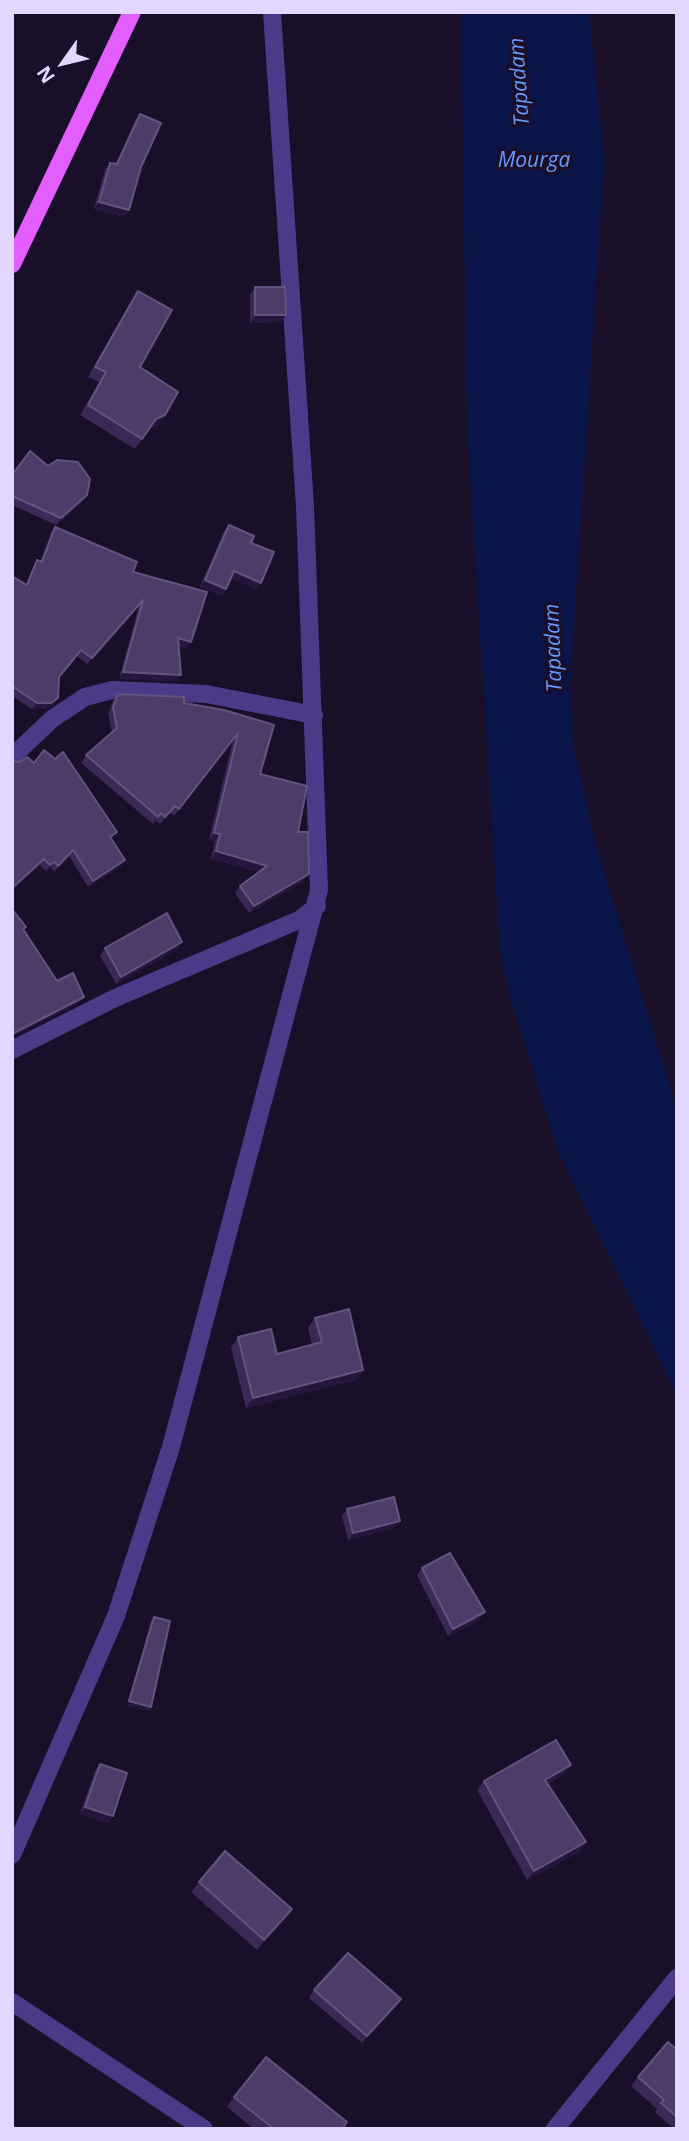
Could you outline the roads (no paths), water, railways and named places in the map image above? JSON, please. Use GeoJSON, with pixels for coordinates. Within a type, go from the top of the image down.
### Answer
{"type":"FeatureCollection","features":[{"type":"Feature","properties":{"kind":"main road"},"geometry":{"type":"LineString","coordinates":[[12,264],[132,12]]}},
{"type":"Feature","properties":{"kind":"street"},"geometry":{"type":"LineString","coordinates":[[12,1855],[116,1616],[166,1460],[317,906],[319,863],[305,506],[272,12]]}},
{"type":"Feature","properties":{"kind":"street"},"geometry":{"type":"LineString","coordinates":[[12,757],[52,719],[85,696],[112,690],[206,694],[314,715]]}},
{"type":"Feature","properties":{"kind":"street"},"geometry":{"type":"LineString","coordinates":[[12,1051],[115,998],[299,920],[317,906]]}},
{"type":"Feature","properties":{"kind":"street"},"geometry":{"type":"LineString","coordinates":[[555,2129],[677,1978]]}},
{"type":"Feature","properties":{"kind":"street"},"geometry":{"type":"LineString","coordinates":[[12,2002],[204,2129]]}},
{"type":"Feature","properties":{"kind":"water","name":"Mourga"},"geometry":{"type":"Polygon","coordinates":[[[461,12],[589,12],[604,160],[570,686],[572,738],[595,843],[677,1110],[677,1395],[559,1154],[512,1004],[500,952],[467,429],[461,12]]]}},
{"type":"Feature","properties":{"kind":"water label","name":"Tapadam"},"geometry":{"type":"Point","coordinates":[520,82]}},
{"type":"Feature","properties":{"kind":"water label","name":"Tapadam"},"geometry":{"type":"Point","coordinates":[554,648]}}]}
